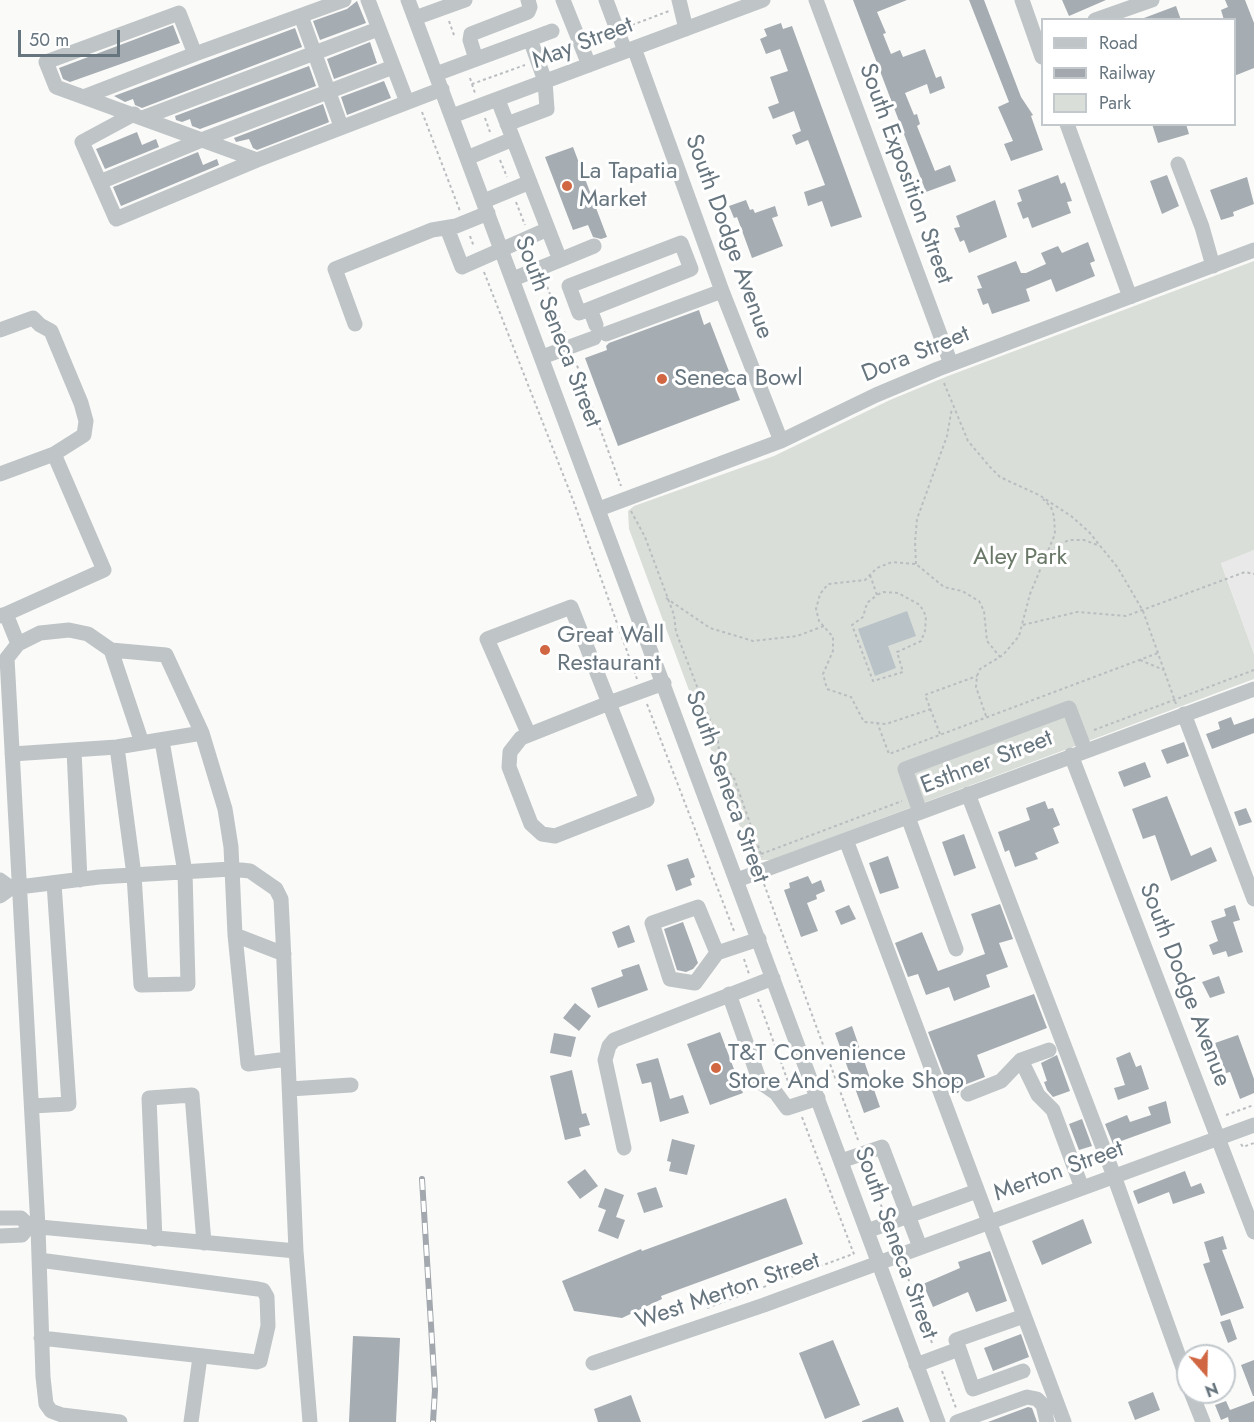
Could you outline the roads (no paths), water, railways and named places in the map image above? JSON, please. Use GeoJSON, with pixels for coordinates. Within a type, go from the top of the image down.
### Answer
{"type":"FeatureCollection","features":[{"type":"Feature","properties":{"kind":"street"},"geometry":{"type":"LineString","coordinates":[[86,96],[344,0]]}},
{"type":"Feature","properties":{"kind":"street"},"geometry":{"type":"LineString","coordinates":[[368,0],[393,67],[412,100]]}},
{"type":"Feature","properties":{"kind":"street","name":"South Seneca Street"},"geometry":{"type":"LineString","coordinates":[[408,0],[938,1422]]}},
{"type":"Feature","properties":{"kind":"street"},"geometry":{"type":"LineString","coordinates":[[415,18],[465,0]]}},
{"type":"Feature","properties":{"kind":"street"},"geometry":{"type":"LineString","coordinates":[[476,59],[470,40],[471,33],[528,12],[530,7],[528,0]]}},
{"type":"Feature","properties":{"kind":"street"},"geometry":{"type":"LineString","coordinates":[[563,0],[589,65]]}},
{"type":"Feature","properties":{"kind":"street","name":"South Dodge Avenue"},"geometry":{"type":"LineString","coordinates":[[606,0],[630,50],[781,441]]}},
{"type":"Feature","properties":{"kind":"street"},"geometry":{"type":"LineString","coordinates":[[679,0],[686,29]]}},
{"type":"Feature","properties":{"kind":"street","name":"May Street"},"geometry":{"type":"LineString","coordinates":[[452,116],[763,0]]}},
{"type":"Feature","properties":{"kind":"street","name":"South Exposition Street"},"geometry":{"type":"LineString","coordinates":[[816,0],[945,366]]}},
{"type":"Feature","properties":{"kind":"street"},"geometry":{"type":"LineString","coordinates":[[1022,0],[1039,39]]}},
{"type":"Feature","properties":{"kind":"street"},"geometry":{"type":"LineString","coordinates":[[1101,18],[1152,0]]}},
{"type":"Feature","properties":{"kind":"street"},"geometry":{"type":"LineString","coordinates":[[195,54],[179,13],[46,62],[56,87],[140,115],[257,160]]}},
{"type":"Feature","properties":{"kind":"street"},"geometry":{"type":"LineString","coordinates":[[301,16],[341,126]]}},
{"type":"Feature","properties":{"kind":"street"},"geometry":{"type":"LineString","coordinates":[[378,29],[140,115],[82,142],[117,219],[341,126],[442,89]]}},
{"type":"Feature","properties":{"kind":"street"},"geometry":{"type":"LineString","coordinates":[[436,74],[552,31]]}},
{"type":"Feature","properties":{"kind":"street"},"geometry":{"type":"LineString","coordinates":[[507,124],[547,109],[545,81],[530,39]]}},
{"type":"Feature","properties":{"kind":"street"},"geometry":{"type":"LineString","coordinates":[[100,182],[204,139],[393,67]]}},
{"type":"Feature","properties":{"kind":"street"},"geometry":{"type":"LineString","coordinates":[[498,100],[560,260]]}},
{"type":"Feature","properties":{"kind":"street"},"geometry":{"type":"LineString","coordinates":[[1068,126],[1130,297]]}},
{"type":"Feature","properties":{"kind":"street"},"geometry":{"type":"LineString","coordinates":[[467,158],[513,139]]}},
{"type":"Feature","properties":{"kind":"street"},"geometry":{"type":"LineString","coordinates":[[1178,164],[1202,226],[1213,266]]}},
{"type":"Feature","properties":{"kind":"street"},"geometry":{"type":"LineString","coordinates":[[355,324],[335,269],[432,230],[465,223],[511,189],[530,182]]}},
{"type":"Feature","properties":{"kind":"street"},"geometry":{"type":"LineString","coordinates":[[447,228],[462,267],[548,229]]}},
{"type":"Feature","properties":{"kind":"street"},"geometry":{"type":"LineString","coordinates":[[692,269],[681,243],[569,286],[579,313],[692,269],[711,261]]}},
{"type":"Feature","properties":{"kind":"street"},"geometry":{"type":"LineString","coordinates":[[513,279],[594,246]]}},
{"type":"Feature","properties":{"kind":"street","name":"Dora Street"},"geometry":{"type":"LineString","coordinates":[[599,509],[781,441],[876,395],[945,366],[1254,250]]}},
{"type":"Feature","properties":{"kind":"street"},"geometry":{"type":"LineString","coordinates":[[542,357],[570,347],[598,332],[722,291]]}},
{"type":"Feature","properties":{"kind":"street"},"geometry":{"type":"LineString","coordinates":[[590,309],[598,332]]}},
{"type":"Feature","properties":{"kind":"street"},"geometry":{"type":"LineString","coordinates":[[0,330],[33,318],[51,331],[81,403],[86,421],[84,435],[54,454],[0,474]]}},
{"type":"Feature","properties":{"kind":"street"},"geometry":{"type":"LineString","coordinates":[[18,644],[3,615],[104,570],[54,454]]}},
{"type":"Feature","properties":{"kind":"street"},"geometry":{"type":"LineString","coordinates":[[529,735],[488,639],[571,607],[609,703],[647,800],[555,836],[542,834],[531,824],[508,767],[510,752],[521,738],[529,735],[609,703],[664,683]]}},
{"type":"Feature","properties":{"kind":"street"},"geometry":{"type":"LineString","coordinates":[[120,1422],[62,1415],[51,1411],[46,1404],[39,1260],[34,1227],[32,1106],[8,888],[12,754],[7,658],[18,644],[40,633],[69,630],[88,634],[111,650],[166,655],[202,733],[225,809],[231,847],[235,934],[248,1064],[288,1059]]}},
{"type":"Feature","properties":{"kind":"street"},"geometry":{"type":"LineString","coordinates":[[111,650],[142,743]]}},
{"type":"Feature","properties":{"kind":"street","name":"Esthner Street"},"geometry":{"type":"LineString","coordinates":[[737,880],[1254,689]]}},
{"type":"Feature","properties":{"kind":"street","name":"South Dodge Avenue"},"geometry":{"type":"LineString","coordinates":[[914,815],[914,797],[905,769],[1068,708],[1079,735],[1078,753],[1254,1232]]}},
{"type":"Feature","properties":{"kind":"street"},"geometry":{"type":"LineString","coordinates":[[1183,715],[1254,899]]}},
{"type":"Feature","properties":{"kind":"street"},"geometry":{"type":"LineString","coordinates":[[12,754],[117,747],[202,733]]}},
{"type":"Feature","properties":{"kind":"street"},"geometry":{"type":"LineString","coordinates":[[117,747],[134,875],[141,985],[188,984],[185,872],[162,741]]}},
{"type":"Feature","properties":{"kind":"street"},"geometry":{"type":"LineString","coordinates":[[74,750],[81,880]]}},
{"type":"Feature","properties":{"kind":"street"},"geometry":{"type":"LineString","coordinates":[[968,794],[1114,1176],[1176,1349]]}},
{"type":"Feature","properties":{"kind":"street"},"geometry":{"type":"LineString","coordinates":[[914,815],[956,949]]}},
{"type":"Feature","properties":{"kind":"street"},"geometry":{"type":"LineString","coordinates":[[846,840],[1064,1422]]}},
{"type":"Feature","properties":{"kind":"street"},"geometry":{"type":"LineString","coordinates":[[8,888],[231,868],[250,871],[276,889],[280,899],[284,954],[296,1251],[310,1422]]}},
{"type":"Feature","properties":{"kind":"street"},"geometry":{"type":"LineString","coordinates":[[32,1106],[69,1104],[54,883]]}},
{"type":"Feature","properties":{"kind":"street"},"geometry":{"type":"LineString","coordinates":[[695,983],[670,979],[652,923],[698,907],[717,953]]}},
{"type":"Feature","properties":{"kind":"street"},"geometry":{"type":"LineString","coordinates":[[235,934],[284,954]]}},
{"type":"Feature","properties":{"kind":"street"},"geometry":{"type":"LineString","coordinates":[[695,983],[717,953],[759,939]]}},
{"type":"Feature","properties":{"kind":"street"},"geometry":{"type":"LineString","coordinates":[[624,1148],[605,1060],[609,1046],[620,1036],[774,978]]}},
{"type":"Feature","properties":{"kind":"street"},"geometry":{"type":"LineString","coordinates":[[695,983],[703,1005]]}},
{"type":"Feature","properties":{"kind":"street"},"geometry":{"type":"LineString","coordinates":[[729,994],[760,1082],[776,1093],[787,1108],[818,1098]]}},
{"type":"Feature","properties":{"kind":"street"},"geometry":{"type":"LineString","coordinates":[[968,1094],[1001,1081],[1021,1060],[1048,1050]]}},
{"type":"Feature","properties":{"kind":"street"},"geometry":{"type":"LineString","coordinates":[[1021,1060],[1038,1095],[1053,1110],[1082,1188]]}},
{"type":"Feature","properties":{"kind":"street"},"geometry":{"type":"LineString","coordinates":[[290,1089],[351,1085]]}},
{"type":"Feature","properties":{"kind":"street"},"geometry":{"type":"LineString","coordinates":[[155,1239],[149,1098],[192,1095],[204,1243]]}},
{"type":"Feature","properties":{"kind":"street","name":"Merton Street"},"geometry":{"type":"LineString","coordinates":[[879,1262],[1254,1125]]}},
{"type":"Feature","properties":{"kind":"street"},"geometry":{"type":"LineString","coordinates":[[841,1161],[882,1147],[920,1247]]}},
{"type":"Feature","properties":{"kind":"street"},"geometry":{"type":"LineString","coordinates":[[867,1231],[977,1191]]}},
{"type":"Feature","properties":{"kind":"street"},"geometry":{"type":"LineString","coordinates":[[0,1218],[21,1218],[34,1227],[296,1251]]}},
{"type":"Feature","properties":{"kind":"street"},"geometry":{"type":"LineString","coordinates":[[0,1236],[21,1235],[34,1227]]}},
{"type":"Feature","properties":{"kind":"street"},"geometry":{"type":"LineString","coordinates":[[39,1260],[263,1290],[267,1297],[268,1326],[260,1360],[252,1363],[42,1338]]}},
{"type":"Feature","properties":{"kind":"street","name":"West Merton Street"},"geometry":{"type":"LineString","coordinates":[[593,1363],[764,1305],[879,1262]]}},
{"type":"Feature","properties":{"kind":"street"},"geometry":{"type":"LineString","coordinates":[[1023,1371],[973,1389],[956,1340],[1024,1316]]}},
{"type":"Feature","properties":{"kind":"street"},"geometry":{"type":"LineString","coordinates":[[916,1365],[959,1349]]}},
{"type":"Feature","properties":{"kind":"street"},"geometry":{"type":"LineString","coordinates":[[191,1422],[200,1357]]}},
{"type":"Feature","properties":{"kind":"street"},"geometry":{"type":"LineString","coordinates":[[957,1422],[976,1419],[1028,1397],[1037,1399],[1048,1420]]}},
{"type":"Feature","properties":{"kind":"street"},"geometry":{"type":"LineString","coordinates":[[1196,1404],[1203,1422]]}},
{"type":"Feature","properties":{"kind":"railway"},"geometry":{"type":"LineString","coordinates":[[422,1179],[435,1390],[433,1422]]}},
{"type":"Feature","properties":{"kind":"place","name":"La Tapatia Market"},"geometry":{"type":"Point","coordinates":[567,186]}},
{"type":"Feature","properties":{"kind":"place","name":"Seneca Bowl"},"geometry":{"type":"Point","coordinates":[662,379]}},
{"type":"Feature","properties":{"kind":"place","name":"Great Wall Restaurant"},"geometry":{"type":"Point","coordinates":[545,650]}},
{"type":"Feature","properties":{"kind":"place","name":"T&T Convenience Store And Smoke Shop"},"geometry":{"type":"Point","coordinates":[716,1068]}},
{"type":"Feature","properties":{"kind":"park label","name":"Aley Park"},"geometry":{"type":"Point","coordinates":[1020,558]}}]}
